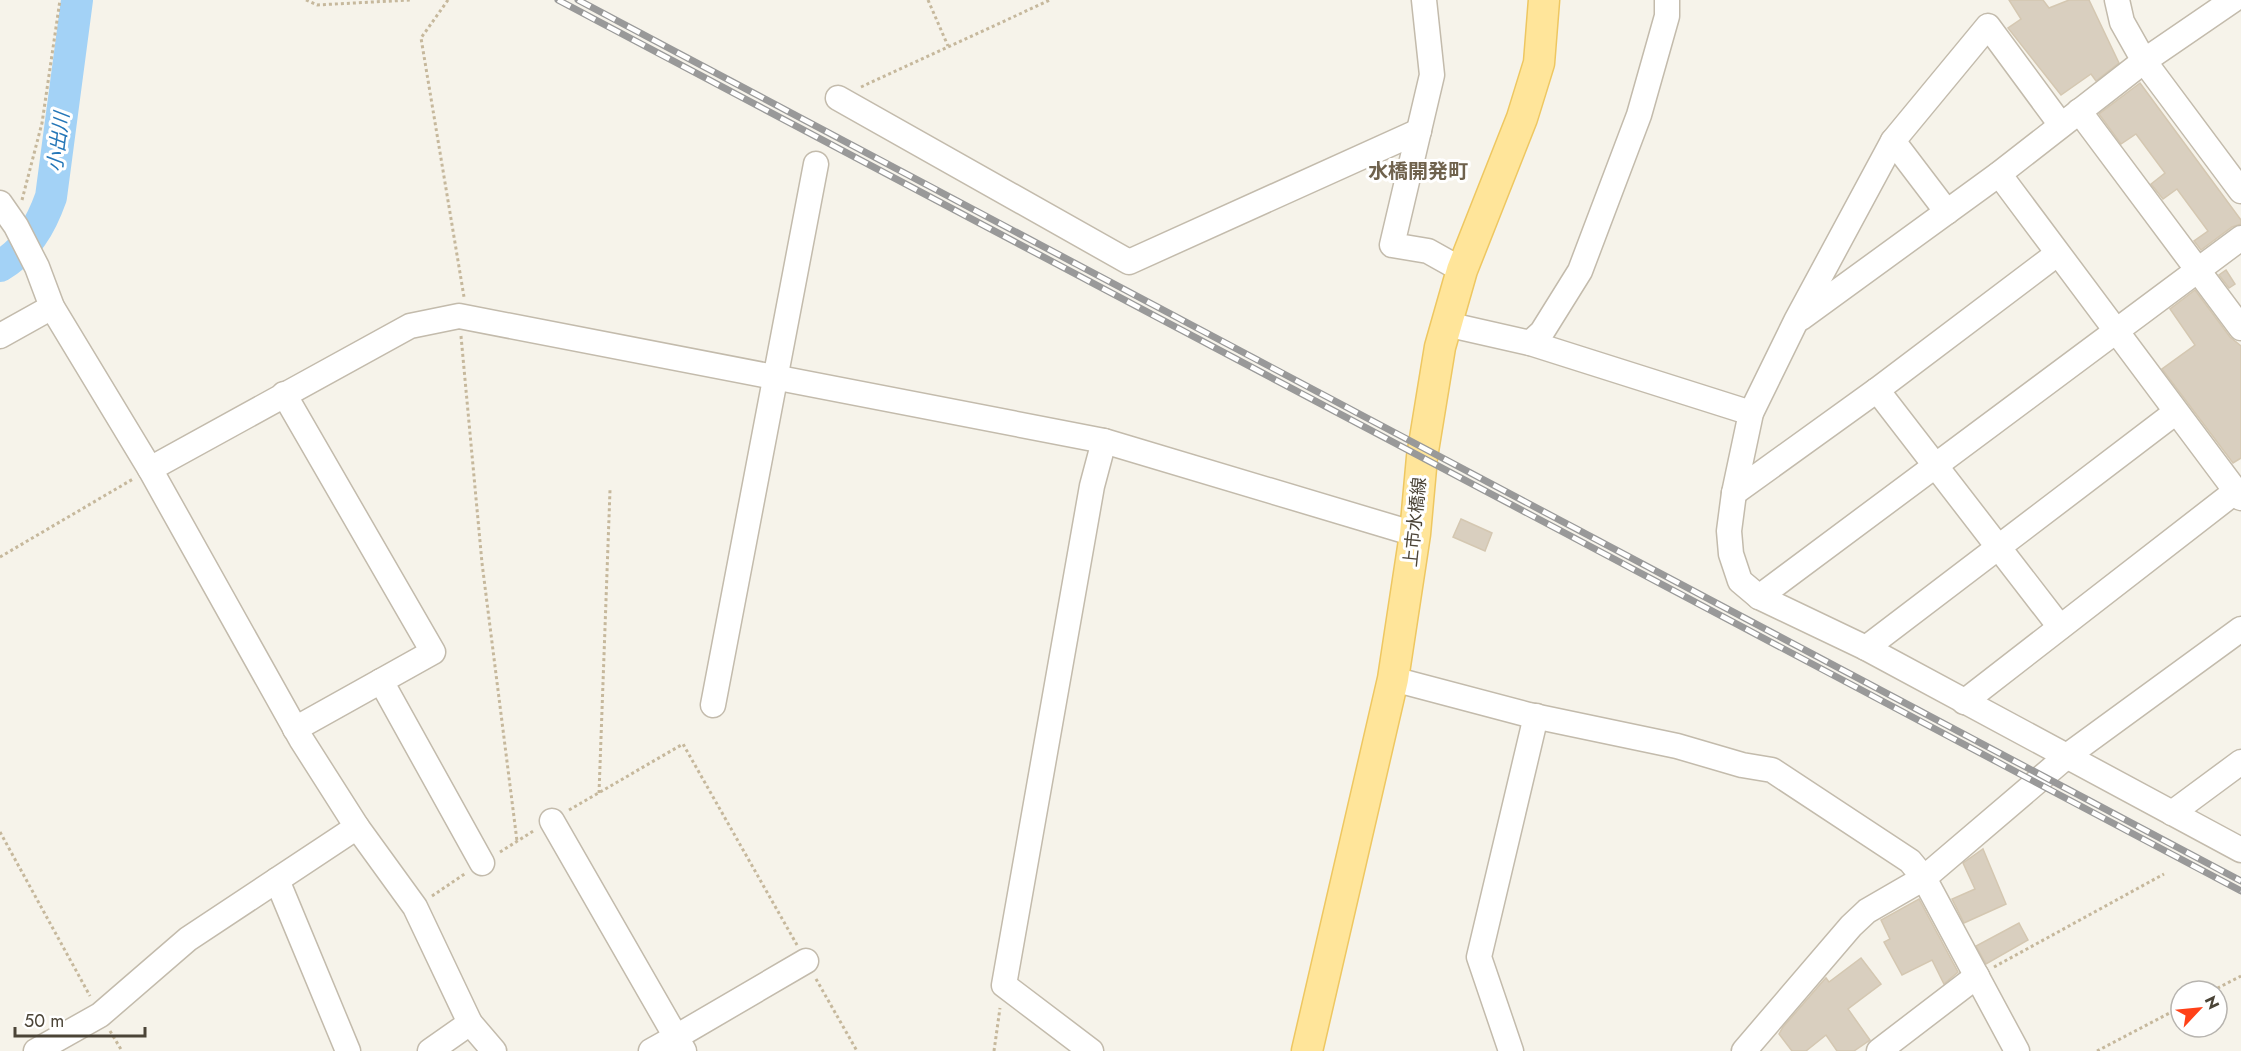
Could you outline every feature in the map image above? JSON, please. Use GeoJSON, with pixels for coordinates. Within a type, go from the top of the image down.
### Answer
{"type":"FeatureCollection","features":[{"type":"Feature","properties":{"kind":"main road","name":"上市水橋線"},"geometry":{"type":"LineString","coordinates":[[1307,1051],[1393,679],[1415,534],[1422,457],[1440,346],[1462,270],[1526,107],[1539,63],[1544,0]]}},
{"type":"Feature","properties":{"kind":"street"},"geometry":{"type":"LineString","coordinates":[[1424,0],[1431,75],[1392,245],[1428,251],[1462,270]]}},
{"type":"Feature","properties":{"kind":"street"},"geometry":{"type":"LineString","coordinates":[[1530,343],[1542,332],[1580,271],[1640,115],[1667,16],[1667,0]]}},
{"type":"Feature","properties":{"kind":"street"},"geometry":{"type":"LineString","coordinates":[[2117,0],[2122,22],[2144,61],[2241,191]]}},
{"type":"Feature","properties":{"kind":"street"},"geometry":{"type":"LineString","coordinates":[[1796,321],[1999,174],[2144,61],[2235,0],[2241,6]]}},
{"type":"Feature","properties":{"kind":"street"},"geometry":{"type":"LineString","coordinates":[[2241,328],[2199,271],[2070,118],[1988,26],[1893,141],[1796,321],[1751,413],[1734,493],[1730,531],[1731,554],[1740,581],[1759,597],[1866,648],[2241,850]]}},
{"type":"Feature","properties":{"kind":"street"},"geometry":{"type":"LineString","coordinates":[[838,98],[1129,262],[1419,131]]}},
{"type":"Feature","properties":{"kind":"street"},"geometry":{"type":"LineString","coordinates":[[1893,141],[1947,212]]}},
{"type":"Feature","properties":{"kind":"street"},"geometry":{"type":"LineString","coordinates":[[713,705],[816,164]]}},
{"type":"Feature","properties":{"kind":"street"},"geometry":{"type":"LineString","coordinates":[[1964,702],[2060,627],[2238,495],[1999,174]]}},
{"type":"Feature","properties":{"kind":"street"},"geometry":{"type":"LineString","coordinates":[[0,202],[16,226],[37,267],[52,307],[150,469],[295,729],[357,827],[415,907],[470,1023],[494,1051]]}},
{"type":"Feature","properties":{"kind":"street"},"geometry":{"type":"LineString","coordinates":[[1759,597],[2116,334],[2241,238]]}},
{"type":"Feature","properties":{"kind":"street"},"geometry":{"type":"LineString","coordinates":[[1734,493],[1877,390],[2057,254]]}},
{"type":"Feature","properties":{"kind":"street"},"geometry":{"type":"LineString","coordinates":[[0,336],[52,307]]}},
{"type":"Feature","properties":{"kind":"street"},"geometry":{"type":"LineString","coordinates":[[150,469],[410,326],[459,316],[1104,441],[1415,534]]}},
{"type":"Feature","properties":{"kind":"street"},"geometry":{"type":"LineString","coordinates":[[1446,324],[1530,343],[1751,413]]}},
{"type":"Feature","properties":{"kind":"street"},"geometry":{"type":"LineString","coordinates":[[1877,390],[2060,627]]}},
{"type":"Feature","properties":{"kind":"street"},"geometry":{"type":"LineString","coordinates":[[284,394],[433,652],[295,729]]}},
{"type":"Feature","properties":{"kind":"street"},"geometry":{"type":"LineString","coordinates":[[1866,648],[2176,412]]}},
{"type":"Feature","properties":{"kind":"street"},"geometry":{"type":"LineString","coordinates":[[1091,1051],[1004,984],[1092,486],[1104,441]]}},
{"type":"Feature","properties":{"kind":"street"},"geometry":{"type":"LineString","coordinates":[[1744,1051],[1851,926],[1867,911],[1924,878],[2067,756],[2241,629]]}},
{"type":"Feature","properties":{"kind":"street"},"geometry":{"type":"LineString","coordinates":[[1393,679],[1536,716],[1677,746],[1742,765],[1772,770],[1910,861],[1924,878],[2017,1051]]}},
{"type":"Feature","properties":{"kind":"street"},"geometry":{"type":"LineString","coordinates":[[381,681],[482,863]]}},
{"type":"Feature","properties":{"kind":"street"},"geometry":{"type":"LineString","coordinates":[[1511,1051],[1479,957],[1536,716]]}},
{"type":"Feature","properties":{"kind":"street"},"geometry":{"type":"LineString","coordinates":[[2172,813],[2241,762]]}},
{"type":"Feature","properties":{"kind":"street"},"geometry":{"type":"LineString","coordinates":[[552,821],[680,1044]]}},
{"type":"Feature","properties":{"kind":"street"},"geometry":{"type":"LineString","coordinates":[[36,1051],[100,1015],[188,939],[357,827]]}},
{"type":"Feature","properties":{"kind":"street"},"geometry":{"type":"LineString","coordinates":[[277,880],[348,1051]]}},
{"type":"Feature","properties":{"kind":"street"},"geometry":{"type":"LineString","coordinates":[[651,1051],[680,1044],[806,961]]}},
{"type":"Feature","properties":{"kind":"street"},"geometry":{"type":"LineString","coordinates":[[1879,1051],[1977,976]]}},
{"type":"Feature","properties":{"kind":"street"},"geometry":{"type":"LineString","coordinates":[[430,1051],[470,1023]]}},
{"type":"Feature","properties":{"kind":"path"},"geometry":{"type":"LineString","coordinates":[[16,226],[42,123],[60,0]]}},
{"type":"Feature","properties":{"kind":"path"},"geometry":{"type":"LineString","coordinates":[[306,0],[317,5],[410,0]]}},
{"type":"Feature","properties":{"kind":"path"},"geometry":{"type":"LineString","coordinates":[[448,0],[421,38],[464,299],[459,316],[482,562],[517,841],[683,744],[857,1051]]}},
{"type":"Feature","properties":{"kind":"path"},"geometry":{"type":"LineString","coordinates":[[928,0],[948,46]]}},
{"type":"Feature","properties":{"kind":"path"},"geometry":{"type":"LineString","coordinates":[[838,98],[1050,0]]}},
{"type":"Feature","properties":{"kind":"path"},"geometry":{"type":"LineString","coordinates":[[0,557],[150,469]]}},
{"type":"Feature","properties":{"kind":"path"},"geometry":{"type":"LineString","coordinates":[[599,793],[610,490]]}},
{"type":"Feature","properties":{"kind":"path"},"geometry":{"type":"LineString","coordinates":[[0,832],[100,1015]]}},
{"type":"Feature","properties":{"kind":"path"},"geometry":{"type":"LineString","coordinates":[[1977,976],[2164,874]]}},
{"type":"Feature","properties":{"kind":"path"},"geometry":{"type":"LineString","coordinates":[[994,1051],[1004,984]]}},
{"type":"Feature","properties":{"kind":"path"},"geometry":{"type":"LineString","coordinates":[[2097,1051],[2169,1013]]}},
{"type":"Feature","properties":{"kind":"building"},"geometry":{"type":"Polygon","coordinates":[[[2009,0],[2043,0],[2049,8],[2069,0],[2089,0],[2119,63],[2096,81],[2091,74],[2061,95],[2008,28],[2021,19],[2009,0]]]}},
{"type":"Feature","properties":{"kind":"building"},"geometry":{"type":"Polygon","coordinates":[[[2140,83],[2241,220],[2241,224],[2232,227],[2201,250],[2194,241],[2208,231],[2177,189],[2163,199],[2151,184],[2165,173],[2136,134],[2121,144],[2099,114],[2140,83]]]}},
{"type":"Feature","properties":{"kind":"building"},"geometry":{"type":"Polygon","coordinates":[[[2226,270],[2235,284],[2229,288],[2219,275],[2226,270]]]}},
{"type":"Feature","properties":{"kind":"building"},"geometry":{"type":"Polygon","coordinates":[[[2195,290],[2230,337],[2241,346],[2241,458],[2233,463],[2162,369],[2195,345],[2170,309],[2195,290]]]}},
{"type":"Feature","properties":{"kind":"building"},"geometry":{"type":"Polygon","coordinates":[[[1461,519],[1492,533],[1485,551],[1453,537],[1461,519]]]}},
{"type":"Feature","properties":{"kind":"building"},"geometry":{"type":"Polygon","coordinates":[[[1983,849],[2006,904],[1964,923],[1952,899],[1975,889],[1963,863],[1983,849]]]}},
{"type":"Feature","properties":{"kind":"building"},"geometry":{"type":"Polygon","coordinates":[[[1919,899],[1958,972],[1944,984],[1932,960],[1902,975],[1884,942],[1890,939],[1881,920],[1919,899]]]}},
{"type":"Feature","properties":{"kind":"building"},"geometry":{"type":"Polygon","coordinates":[[[2019,923],[2028,940],[1986,964],[1976,946],[2019,923]]]}},
{"type":"Feature","properties":{"kind":"building"},"geometry":{"type":"Polygon","coordinates":[[[1861,958],[1881,984],[1848,1009],[1870,1040],[1854,1051],[1837,1051],[1826,1035],[1806,1051],[1792,1051],[1779,1034],[1783,1027],[1826,978],[1829,982],[1861,958]]]}},
{"type":"Feature","properties":{"kind":"waterway","name":"小出川"},"geometry":{"type":"LineString","coordinates":[[0,266],[10,260],[32,236],[51,197],[77,0]]}},
{"type":"Feature","properties":{"kind":"railway"},"geometry":{"type":"LineString","coordinates":[[558,0],[2241,891]]}},
{"type":"Feature","properties":{"kind":"railway"},"geometry":{"type":"LineString","coordinates":[[578,0],[2241,881]]}},
{"type":"Feature","properties":{"kind":"district","name":"水橋開発町"},"geometry":{"type":"Point","coordinates":[1418,171]}}]}
